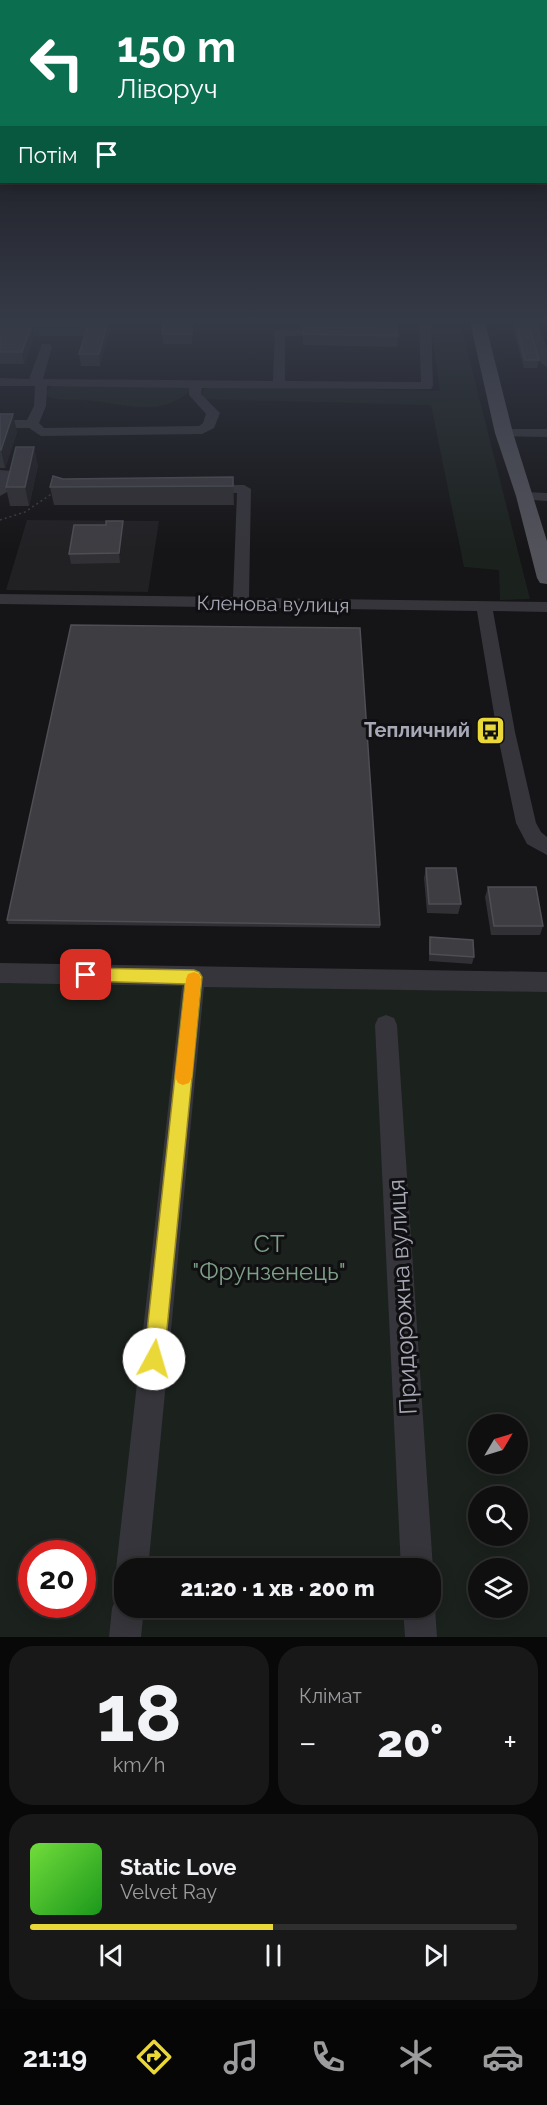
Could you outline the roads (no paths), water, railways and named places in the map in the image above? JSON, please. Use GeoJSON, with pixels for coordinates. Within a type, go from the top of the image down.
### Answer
{"type":"FeatureCollection","features":[{"type":"Feature","properties":{"kind":"main road"},"geometry":{"type":"LineString","coordinates":[[496,398],[504,433],[525,496],[541,533],[547,578]]}},
{"type":"Feature","properties":{"kind":"street"},"geometry":{"type":"LineString","coordinates":[[32,424],[40,406],[39,398]]}},
{"type":"Feature","properties":{"kind":"street"},"geometry":{"type":"LineString","coordinates":[[0,424],[32,424],[40,432],[202,430],[209,425],[213,412],[199,398]]}},
{"type":"Feature","properties":{"kind":"street"},"geometry":{"type":"LineString","coordinates":[[504,433],[547,433]]}},
{"type":"Feature","properties":{"kind":"street"},"geometry":{"type":"LineString","coordinates":[[0,474],[6,474],[0,492]]}},
{"type":"Feature","properties":{"kind":"street"},"geometry":{"type":"LineString","coordinates":[[196,489],[244,489],[241,603]]}},
{"type":"Feature","properties":{"kind":"street"},"geometry":{"type":"LineString","coordinates":[[525,496],[547,497]]}},
{"type":"Feature","properties":{"kind":"street","name":"Кленова вулиця"},"geometry":{"type":"LineString","coordinates":[[0,599],[547,607]]}},
{"type":"Feature","properties":{"kind":"street"},"geometry":{"type":"LineString","coordinates":[[484,607],[506,732],[526,823],[534,837],[547,847]]}},
{"type":"Feature","properties":{"kind":"street"},"geometry":{"type":"LineString","coordinates":[[0,973],[547,982]]}},
{"type":"Feature","properties":{"kind":"street"},"geometry":{"type":"LineString","coordinates":[[133,1558],[194,977]]}},
{"type":"Feature","properties":{"kind":"street","name":"Придорожна вулиця"},"geometry":{"type":"LineString","coordinates":[[386,1025],[416,1558]]}},
{"type":"Feature","properties":{"kind":"street"},"geometry":{"type":"LineString","coordinates":[[125,1637],[127,1618]]}},
{"type":"Feature","properties":{"kind":"street"},"geometry":{"type":"LineString","coordinates":[[420,1618],[421,1637]]}},
{"type":"Feature","properties":{"kind":"place","name":"Тепличний"},"geometry":{"type":"Point","coordinates":[491,730]}},
{"type":"Feature","properties":{"kind":"park label","name":"СТ \"Фрунзенець\""},"geometry":{"type":"Point","coordinates":[269,1257]}}]}
